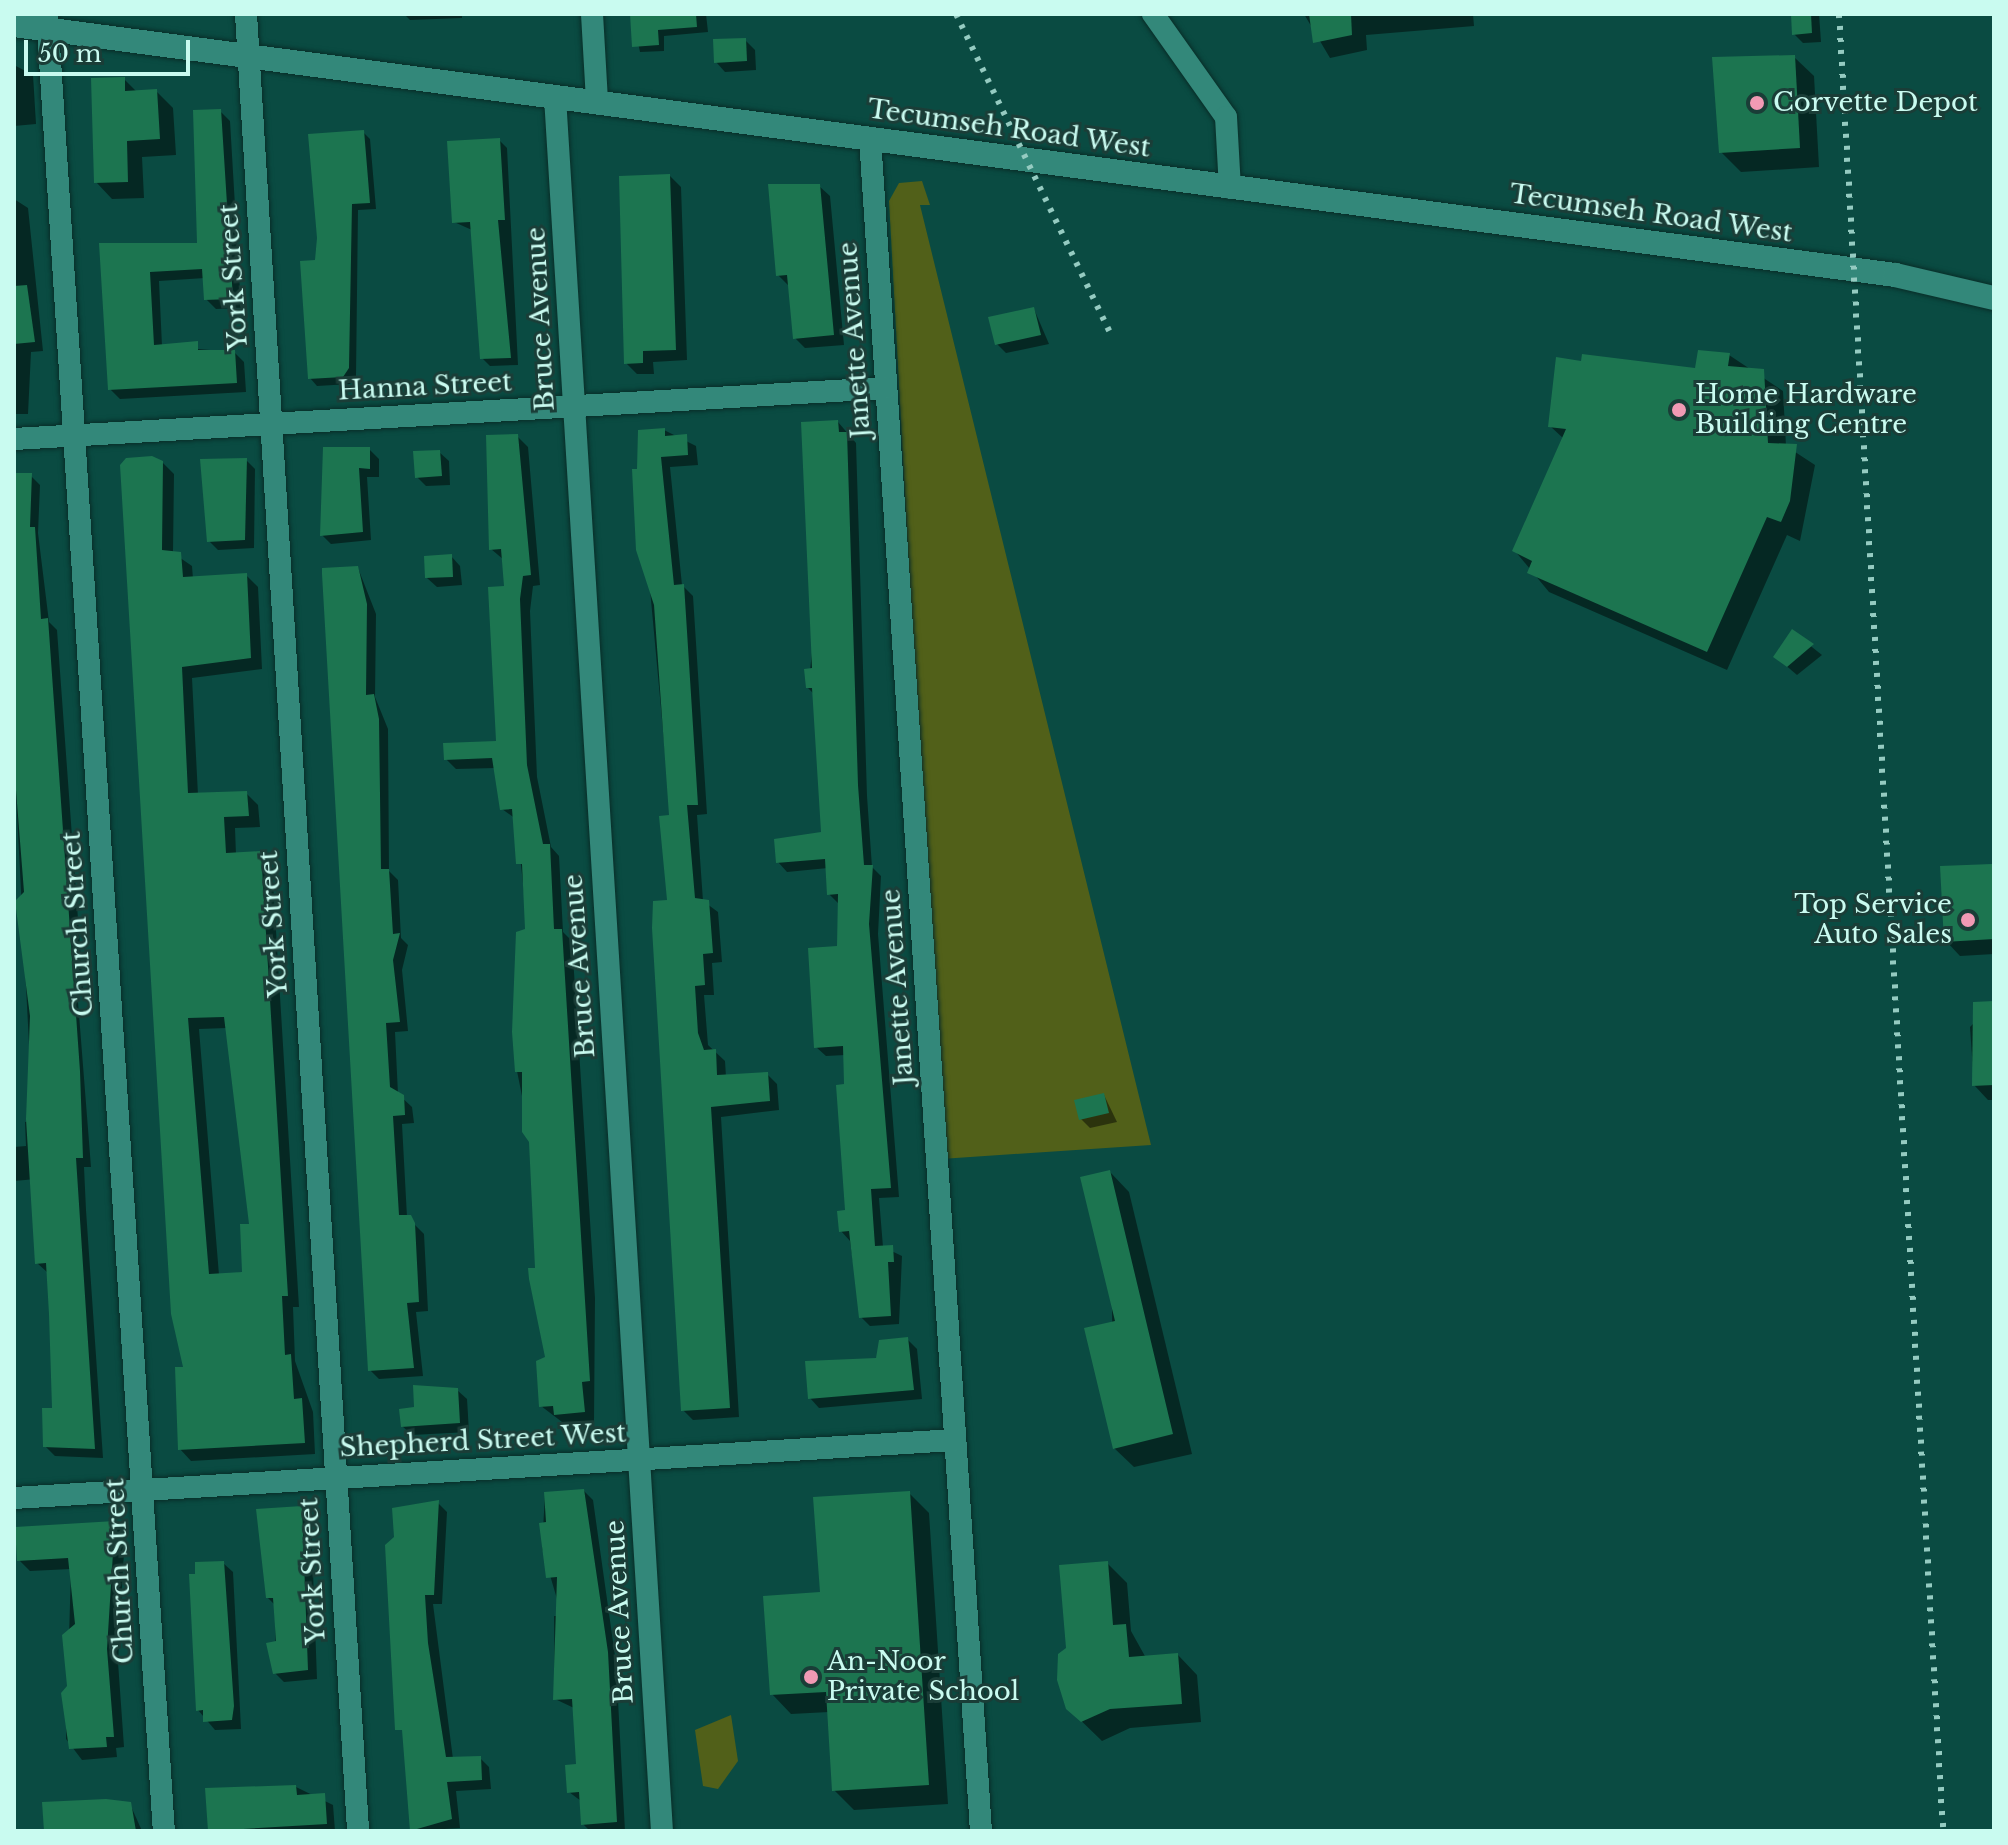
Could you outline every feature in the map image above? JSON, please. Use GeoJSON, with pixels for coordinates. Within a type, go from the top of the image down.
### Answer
{"type":"FeatureCollection","features":[{"type":"Feature","properties":{"kind":"main road","name":"Tecumseh Road West"},"geometry":{"type":"LineString","coordinates":[[14,25],[47,22],[248,57],[1895,275],[1994,298]]}},
{"type":"Feature","properties":{"kind":"street","name":"York Street"},"geometry":{"type":"LineString","coordinates":[[246,14],[358,1831]]}},
{"type":"Feature","properties":{"kind":"street"},"geometry":{"type":"LineString","coordinates":[[592,14],[597,102]]}},
{"type":"Feature","properties":{"kind":"street"},"geometry":{"type":"LineString","coordinates":[[1153,14],[1226,117],[1230,188]]}},
{"type":"Feature","properties":{"kind":"street","name":"Church Street"},"geometry":{"type":"LineString","coordinates":[[47,22],[164,1831]]}},
{"type":"Feature","properties":{"kind":"street","name":"Bruce Avenue"},"geometry":{"type":"LineString","coordinates":[[555,97],[662,1831]]}},
{"type":"Feature","properties":{"kind":"street","name":"Janette Avenue"},"geometry":{"type":"LineString","coordinates":[[870,138],[981,1831]]}},
{"type":"Feature","properties":{"kind":"street","name":"Hanna Street"},"geometry":{"type":"LineString","coordinates":[[14,439],[886,388]]}},
{"type":"Feature","properties":{"kind":"street","name":"Shepherd Street West"},"geometry":{"type":"LineString","coordinates":[[14,1498],[955,1440]]}},
{"type":"Feature","properties":{"kind":"green space"},"geometry":{"type":"Polygon","coordinates":[[[922,181],[930,205],[920,205],[1151,1145],[941,1159],[889,201],[899,183],[922,181]]]}},
{"type":"Feature","properties":{"kind":"green space"},"geometry":{"type":"Polygon","coordinates":[[[731,1715],[738,1761],[718,1789],[703,1786],[695,1730],[731,1715]]]}},
{"type":"Feature","properties":{"kind":"building"},"geometry":{"type":"Polygon","coordinates":[[[630,14],[696,14],[697,27],[658,30],[659,45],[632,47],[630,14]]]}},
{"type":"Feature","properties":{"kind":"building"},"geometry":{"type":"Polygon","coordinates":[[[1309,14],[1351,14],[1352,35],[1313,43],[1309,14]]]}},
{"type":"Feature","properties":{"kind":"building"},"geometry":{"type":"Polygon","coordinates":[[[1791,14],[1811,14],[1812,33],[1792,35],[1791,14]]]}},
{"type":"Feature","properties":{"kind":"building"},"geometry":{"type":"Polygon","coordinates":[[[746,38],[747,61],[714,63],[713,39],[746,38]]]}},
{"type":"Feature","properties":{"kind":"building","name":"Corvette Depot"},"geometry":{"type":"Polygon","coordinates":[[[1795,55],[1800,148],[1719,153],[1712,57],[1795,55]]]}},
{"type":"Feature","properties":{"kind":"building"},"geometry":{"type":"Polygon","coordinates":[[[125,77],[125,91],[157,89],[160,139],[127,141],[128,182],[94,183],[91,78],[125,77]]]}},
{"type":"Feature","properties":{"kind":"building"},"geometry":{"type":"Polygon","coordinates":[[[221,109],[233,299],[204,300],[202,269],[150,272],[154,345],[198,341],[198,350],[235,350],[237,383],[108,390],[99,243],[197,243],[193,110],[221,109]]]}},
{"type":"Feature","properties":{"kind":"building"},"geometry":{"type":"Polygon","coordinates":[[[364,130],[370,203],[352,204],[349,368],[343,377],[308,379],[300,261],[315,260],[317,238],[308,134],[364,130]]]}},
{"type":"Feature","properties":{"kind":"building"},"geometry":{"type":"Polygon","coordinates":[[[500,138],[505,220],[498,220],[511,358],[480,359],[470,222],[452,223],[447,141],[500,138]]]}},
{"type":"Feature","properties":{"kind":"building"},"geometry":{"type":"Polygon","coordinates":[[[670,174],[676,350],[643,351],[643,363],[624,364],[619,176],[670,174]]]}},
{"type":"Feature","properties":{"kind":"building"},"geometry":{"type":"Polygon","coordinates":[[[768,184],[820,184],[834,335],[793,339],[787,275],[776,276],[768,184]]]}},
{"type":"Feature","properties":{"kind":"building"},"geometry":{"type":"Polygon","coordinates":[[[27,285],[35,342],[14,344],[14,286],[27,285]]]}},
{"type":"Feature","properties":{"kind":"building"},"geometry":{"type":"Polygon","coordinates":[[[1034,307],[1041,335],[995,345],[988,317],[1034,307]]]}},
{"type":"Feature","properties":{"kind":"building"},"geometry":{"type":"Polygon","coordinates":[[[1698,350],[1730,353],[1728,366],[1764,369],[1768,443],[1797,444],[1790,501],[1781,522],[1767,517],[1707,652],[1527,573],[1532,561],[1512,551],[1566,429],[1548,427],[1556,357],[1581,361],[1582,354],[1695,368],[1698,350]]]}},
{"type":"Feature","properties":{"kind":"building"},"geometry":{"type":"Polygon","coordinates":[[[838,420],[839,432],[847,432],[858,785],[864,865],[873,865],[869,924],[891,1188],[871,1189],[875,1246],[893,1245],[894,1262],[888,1262],[891,1316],[859,1318],[849,1231],[839,1232],[837,1211],[845,1210],[836,1085],[844,1084],[843,1046],[814,1048],[808,948],[837,946],[838,894],[827,895],[825,859],[776,863],[774,839],[821,832],[812,688],[806,688],[804,669],[812,668],[801,422],[838,420]]]}},
{"type":"Feature","properties":{"kind":"building"},"geometry":{"type":"Polygon","coordinates":[[[665,428],[665,436],[687,434],[688,455],[661,457],[674,585],[684,584],[698,805],[687,805],[695,898],[709,900],[713,953],[703,954],[705,985],[695,986],[698,1033],[704,1050],[716,1049],[717,1075],[768,1072],[770,1101],[711,1107],[730,1408],[681,1411],[652,928],[653,901],[667,900],[659,816],[669,815],[654,605],[636,550],[632,469],[637,469],[638,430],[665,428]]]}},
{"type":"Feature","properties":{"kind":"building"},"geometry":{"type":"Polygon","coordinates":[[[518,434],[531,575],[523,576],[520,599],[527,765],[543,844],[550,844],[554,929],[562,929],[590,1381],[582,1382],[585,1412],[554,1415],[553,1406],[539,1407],[536,1361],[545,1357],[529,1279],[528,1268],[535,1268],[529,1142],[522,1132],[522,1072],[515,1072],[512,1032],[516,932],[525,929],[522,864],[516,864],[512,809],[500,810],[492,758],[444,760],[443,743],[496,741],[488,587],[504,586],[501,549],[489,550],[486,435],[518,434]]]}},
{"type":"Feature","properties":{"kind":"building"},"geometry":{"type":"Polygon","coordinates":[[[323,447],[370,447],[370,469],[359,468],[363,532],[320,536],[323,447]]]}},
{"type":"Feature","properties":{"kind":"building"},"geometry":{"type":"Polygon","coordinates":[[[440,450],[442,476],[415,478],[413,451],[440,450]]]}},
{"type":"Feature","properties":{"kind":"building"},"geometry":{"type":"Polygon","coordinates":[[[152,456],[163,461],[162,550],[181,552],[183,577],[247,573],[251,658],[182,667],[188,793],[247,791],[249,816],[224,817],[226,853],[261,851],[288,1296],[282,1296],[285,1355],[291,1354],[294,1399],[302,1398],[305,1443],[178,1450],[175,1367],[183,1367],[171,1314],[120,465],[126,458],[152,456]],[[224,1017],[188,1018],[209,1274],[242,1272],[240,1224],[249,1224],[224,1017]]]}},
{"type":"Feature","properties":{"kind":"building"},"geometry":{"type":"Polygon","coordinates":[[[247,458],[245,540],[207,542],[200,459],[247,458]]]}},
{"type":"Feature","properties":{"kind":"building"},"geometry":{"type":"Polygon","coordinates":[[[14,473],[32,473],[30,527],[35,527],[41,619],[48,618],[80,1071],[83,1158],[76,1158],[95,1449],[43,1447],[42,1408],[52,1408],[49,1314],[46,1263],[35,1264],[26,1119],[30,1016],[15,901],[24,892],[14,765],[14,473]]]}},
{"type":"Feature","properties":{"kind":"building"},"geometry":{"type":"Polygon","coordinates":[[[452,554],[453,577],[425,578],[424,556],[452,554]]]}},
{"type":"Feature","properties":{"kind":"building"},"geometry":{"type":"Polygon","coordinates":[[[358,566],[367,604],[366,695],[374,694],[379,719],[381,869],[389,869],[393,934],[400,933],[393,960],[400,1022],[386,1023],[390,1087],[404,1095],[405,1115],[393,1116],[399,1215],[411,1215],[415,1223],[419,1302],[407,1303],[414,1368],[368,1371],[322,574],[322,568],[358,566]]]}},
{"type":"Feature","properties":{"kind":"building"},"geometry":{"type":"Polygon","coordinates":[[[1792,629],[1814,644],[1787,667],[1773,657],[1792,629]]]}},
{"type":"Feature","properties":{"kind":"building","name":"Top Service Auto Sales"},"geometry":{"type":"Polygon","coordinates":[[[1992,864],[1994,939],[1944,942],[1940,866],[1992,864]]]}},
{"type":"Feature","properties":{"kind":"building"},"geometry":{"type":"Polygon","coordinates":[[[1994,1001],[1994,1085],[1972,1086],[1973,1002],[1994,1001]]]}},
{"type":"Feature","properties":{"kind":"building"},"geometry":{"type":"Polygon","coordinates":[[[1104,1093],[1109,1113],[1079,1120],[1074,1100],[1104,1093]]]}},
{"type":"Feature","properties":{"kind":"building"},"geometry":{"type":"Polygon","coordinates":[[[1110,1170],[1173,1434],[1113,1449],[1084,1328],[1115,1321],[1080,1177],[1110,1170]]]}},
{"type":"Feature","properties":{"kind":"building"},"geometry":{"type":"Polygon","coordinates":[[[908,1337],[914,1390],[808,1399],[805,1361],[876,1358],[879,1340],[908,1337]]]}},
{"type":"Feature","properties":{"kind":"building"},"geometry":{"type":"Polygon","coordinates":[[[413,1385],[458,1388],[460,1423],[401,1427],[399,1409],[414,1407],[413,1385]]]}},
{"type":"Feature","properties":{"kind":"building"},"geometry":{"type":"Polygon","coordinates":[[[584,1489],[608,1652],[617,1822],[581,1825],[579,1792],[567,1793],[565,1765],[576,1764],[572,1699],[553,1700],[557,1577],[546,1578],[539,1523],[546,1522],[544,1492],[584,1489]]]}},
{"type":"Feature","properties":{"kind":"building"},"geometry":{"type":"Polygon","coordinates":[[[910,1491],[929,1785],[832,1791],[826,1692],[770,1695],[763,1596],[820,1592],[813,1497],[910,1491]]]}},
{"type":"Feature","properties":{"kind":"building"},"geometry":{"type":"Polygon","coordinates":[[[439,1500],[434,1595],[425,1595],[428,1643],[446,1757],[481,1756],[482,1780],[447,1782],[452,1819],[410,1831],[402,1730],[395,1730],[385,1545],[394,1537],[392,1508],[439,1500]]]}},
{"type":"Feature","properties":{"kind":"building"},"geometry":{"type":"Polygon","coordinates":[[[302,1506],[308,1670],[273,1674],[266,1643],[276,1641],[273,1598],[266,1598],[256,1509],[302,1506]]]}},
{"type":"Feature","properties":{"kind":"building"},"geometry":{"type":"Polygon","coordinates":[[[115,1521],[107,1649],[114,1737],[106,1737],[107,1747],[69,1749],[61,1693],[67,1686],[62,1635],[75,1624],[68,1558],[17,1561],[15,1527],[115,1521]]]}},
{"type":"Feature","properties":{"kind":"building"},"geometry":{"type":"Polygon","coordinates":[[[224,1561],[234,1706],[232,1720],[203,1722],[203,1710],[196,1711],[189,1574],[195,1574],[195,1562],[224,1561]]]}},
{"type":"Feature","properties":{"kind":"building"},"geometry":{"type":"Polygon","coordinates":[[[1108,1561],[1113,1625],[1126,1624],[1129,1657],[1178,1653],[1182,1704],[1110,1709],[1081,1722],[1066,1709],[1057,1680],[1058,1654],[1066,1648],[1059,1565],[1108,1561]]]}},
{"type":"Feature","properties":{"kind":"building"},"geometry":{"type":"Polygon","coordinates":[[[296,1785],[297,1795],[325,1793],[327,1824],[208,1831],[205,1788],[296,1785]]]}},
{"type":"Feature","properties":{"kind":"building"},"geometry":{"type":"Polygon","coordinates":[[[106,1799],[131,1802],[136,1831],[44,1831],[42,1802],[106,1799]]]}},
{"type":"Feature","properties":{"kind":"railway"},"geometry":{"type":"LineString","coordinates":[[956,14],[1109,331]]}},
{"type":"Feature","properties":{"kind":"railway"},"geometry":{"type":"LineString","coordinates":[[1839,14],[1943,1831]]}},
{"type":"Feature","properties":{"kind":"place","name":"Corvette Depot"},"geometry":{"type":"Point","coordinates":[1757,103]}},
{"type":"Feature","properties":{"kind":"place","name":"Home Hardware Building Centre"},"geometry":{"type":"Point","coordinates":[1679,410]}},
{"type":"Feature","properties":{"kind":"place","name":"Top Service Auto Sales"},"geometry":{"type":"Point","coordinates":[1968,920]}},
{"type":"Feature","properties":{"kind":"place","name":"An-Noor Private School"},"geometry":{"type":"Point","coordinates":[811,1677]}}]}
